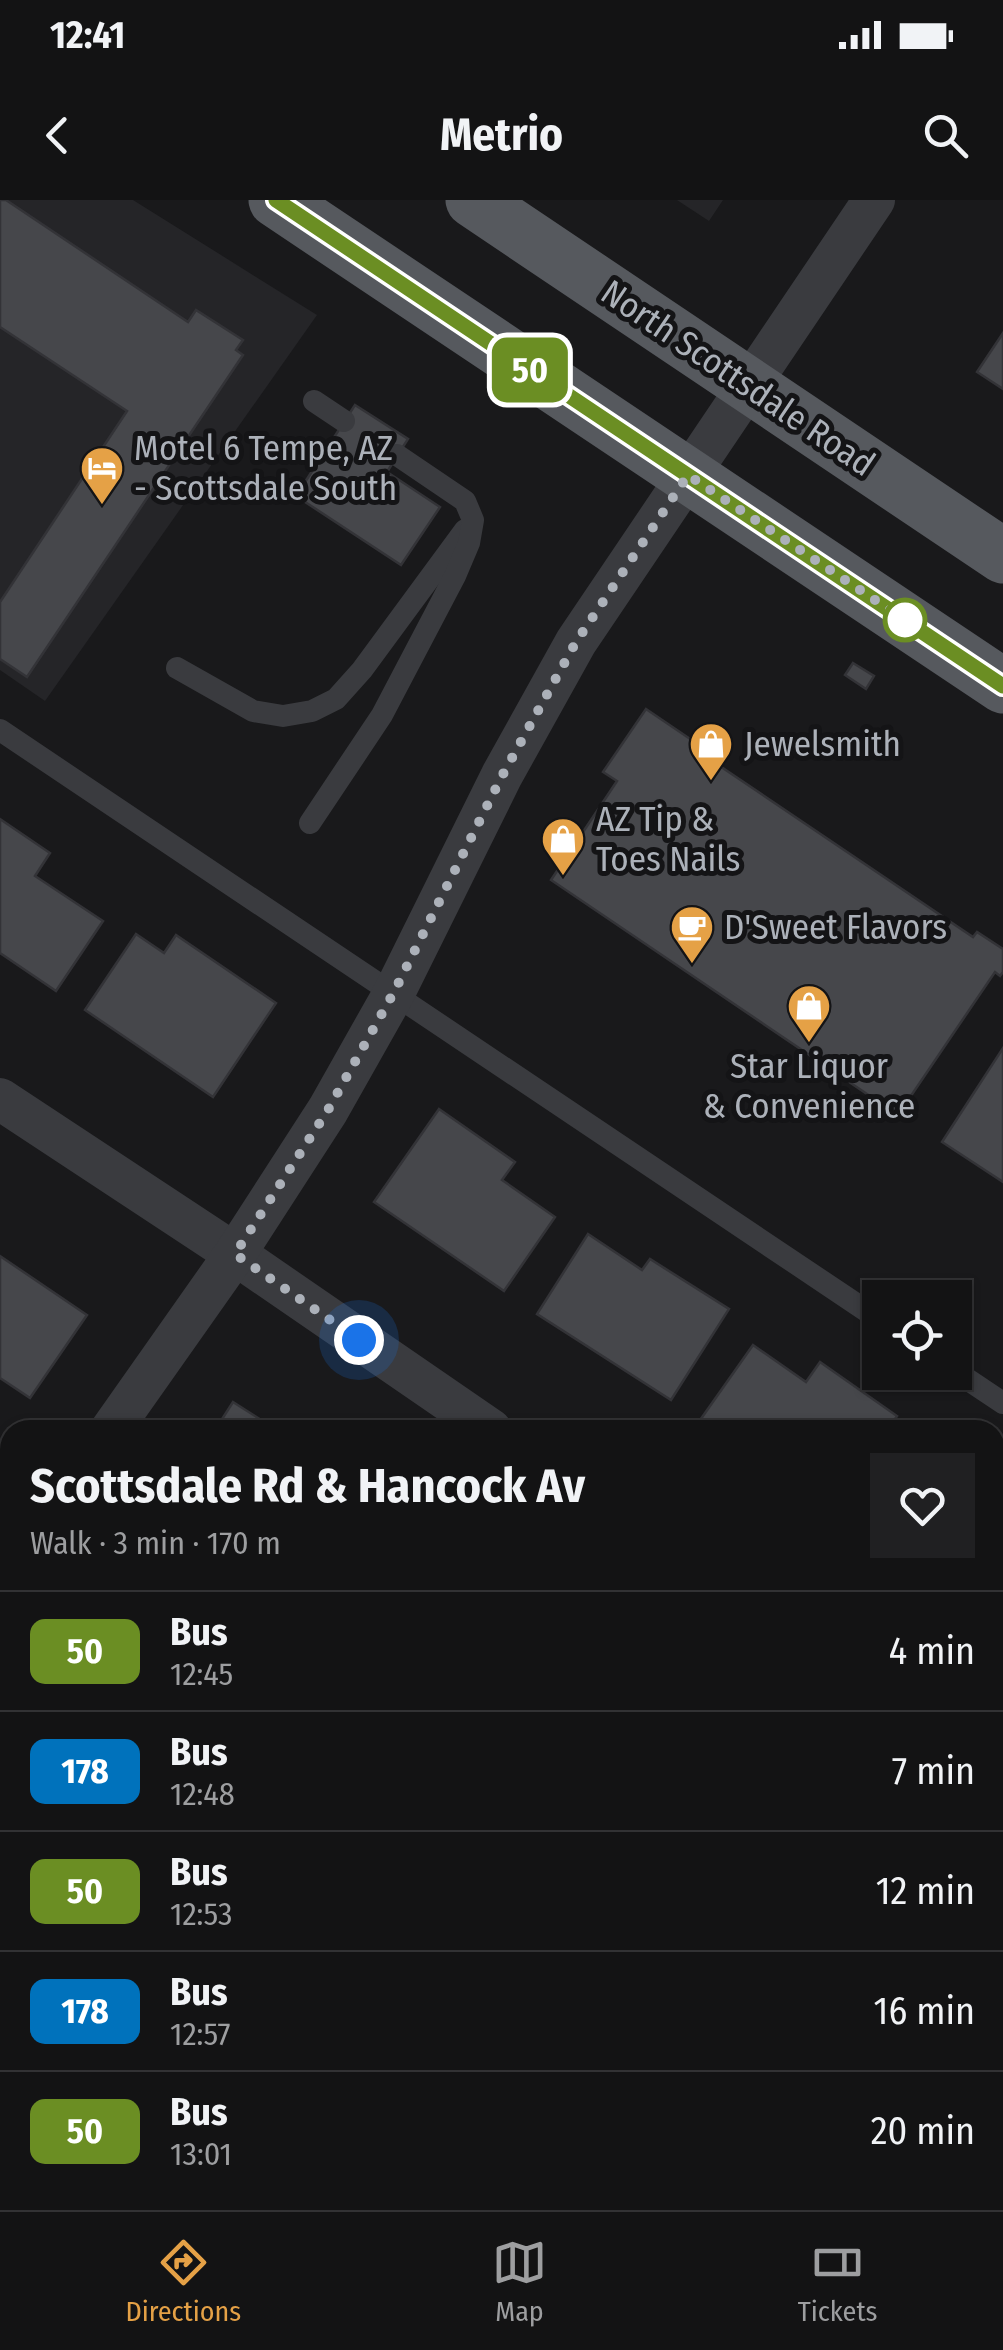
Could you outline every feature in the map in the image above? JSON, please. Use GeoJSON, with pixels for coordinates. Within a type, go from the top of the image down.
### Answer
{"type":"FeatureCollection","features":[{"type":"Feature","properties":{"kind":"main road"},"geometry":{"type":"LineString","coordinates":[[276,200],[1003,686]]}},
{"type":"Feature","properties":{"kind":"main road","name":"North Scottsdale Road"},"geometry":{"type":"LineString","coordinates":[[474,200],[1003,556]]}},
{"type":"Feature","properties":{"kind":"street"},"geometry":{"type":"LineString","coordinates":[[118,1420],[235,1254],[328,1110],[394,992],[502,776],[576,642],[874,200]]}},
{"type":"Feature","properties":{"kind":"street"},"geometry":{"type":"LineString","coordinates":[[0,1099],[476,1420]]}},
{"type":"Feature","properties":{"kind":"lane"},"geometry":{"type":"LineString","coordinates":[[314,402],[344,421]]}},
{"type":"Feature","properties":{"kind":"lane"},"geometry":{"type":"LineString","coordinates":[[310,823],[382,714],[469,543],[473,520],[465,501],[397,455]]}},
{"type":"Feature","properties":{"kind":"lane"},"geometry":{"type":"LineString","coordinates":[[177,668],[253,710],[283,716],[312,711],[336,699],[362,670],[473,520]]}},
{"type":"Feature","properties":{"kind":"lane"},"geometry":{"type":"LineString","coordinates":[[0,730],[862,1308]]}},
{"type":"Feature","properties":{"kind":"lane"},"geometry":{"type":"LineString","coordinates":[[972,1382],[1003,1403]]}},
{"type":"Feature","properties":{"kind":"shaded area"},"geometry":{"type":"Polygon","coordinates":[[[0,200],[133,200],[317,315],[45,701],[0,670],[0,200]]]}},
{"type":"Feature","properties":{"kind":"shaded area"},"geometry":{"type":"Polygon","coordinates":[[[677,200],[723,200],[709,221],[677,200]]]}},
{"type":"Feature","properties":{"kind":"building","name":"Motel 6 Tempe, AZ - Scottsdale South"},"geometry":{"type":"Polygon","coordinates":[[[0,200],[6,200],[188,322],[196,310],[243,340],[236,350],[243,355],[27,677],[0,659],[0,602],[127,411],[0,327],[0,200]]]}},
{"type":"Feature","properties":{"kind":"building"},"geometry":{"type":"Polygon","coordinates":[[[1003,333],[1003,389],[977,372],[1003,333]]]}},
{"type":"Feature","properties":{"kind":"building"},"geometry":{"type":"Polygon","coordinates":[[[355,405],[408,439],[387,472],[440,507],[401,565],[296,496],[355,405]]]}},
{"type":"Feature","properties":{"kind":"building"},"geometry":{"type":"Polygon","coordinates":[[[853,663],[874,676],[866,689],[845,675],[853,663]]]}},
{"type":"Feature","properties":{"kind":"building"},"geometry":{"type":"Polygon","coordinates":[[[646,709],[708,751],[705,756],[973,937],[977,932],[1003,949],[1003,972],[1000,976],[995,972],[898,1115],[551,880],[617,781],[603,772],[646,709]]]}},
{"type":"Feature","properties":{"kind":"building"},"geometry":{"type":"Polygon","coordinates":[[[0,819],[50,853],[35,876],[103,921],[56,991],[0,953],[0,819]]]}},
{"type":"Feature","properties":{"kind":"building"},"geometry":{"type":"Polygon","coordinates":[[[136,934],[164,953],[176,935],[276,1003],[213,1097],[85,1010],[136,934]]]}},
{"type":"Feature","properties":{"kind":"building"},"geometry":{"type":"Polygon","coordinates":[[[1003,1048],[1003,1182],[942,1142],[1003,1048]]]}},
{"type":"Feature","properties":{"kind":"building"},"geometry":{"type":"Polygon","coordinates":[[[439,1109],[515,1162],[502,1180],[555,1217],[504,1291],[374,1202],[439,1109]]]}},
{"type":"Feature","properties":{"kind":"building"},"geometry":{"type":"Polygon","coordinates":[[[588,1234],[642,1270],[650,1259],[729,1309],[671,1400],[537,1314],[588,1234]]]}},
{"type":"Feature","properties":{"kind":"building"},"geometry":{"type":"Polygon","coordinates":[[[0,1256],[87,1315],[30,1398],[0,1378],[0,1256]]]}},
{"type":"Feature","properties":{"kind":"building"},"geometry":{"type":"Polygon","coordinates":[[[753,1345],[806,1382],[820,1362],[897,1416],[894,1420],[700,1420],[753,1345]]]}},
{"type":"Feature","properties":{"kind":"building"},"geometry":{"type":"Polygon","coordinates":[[[233,1402],[261,1420],[221,1420],[233,1402]]]}},
{"type":"Feature","properties":{"kind":"bus line","name":"50"},"geometry":{"type":"LineString","coordinates":[[276,200],[1003,686]]}},
{"type":"Feature","properties":{"kind":"place","name":"Motel 6 Tempe, AZ - Scottsdale South"},"geometry":{"type":"Point","coordinates":[102,506]}},
{"type":"Feature","properties":{"kind":"place","name":"Jewelsmith"},"geometry":{"type":"Point","coordinates":[711,782]}},
{"type":"Feature","properties":{"kind":"place","name":"AZ Tip & Toes Nails"},"geometry":{"type":"Point","coordinates":[563,877]}},
{"type":"Feature","properties":{"kind":"place","name":"D'Sweet Flavors"},"geometry":{"type":"Point","coordinates":[692,965]}},
{"type":"Feature","properties":{"kind":"place","name":"Star Liquor & Convenience"},"geometry":{"type":"Point","coordinates":[809,1044]}},
{"type":"Feature","properties":{"kind":"route"},"geometry":{"type":"LineString","coordinates":[[359,1340],[235,1254],[328,1110],[394,992],[502,776],[576,642],[688,475],[905,620]]}}]}
